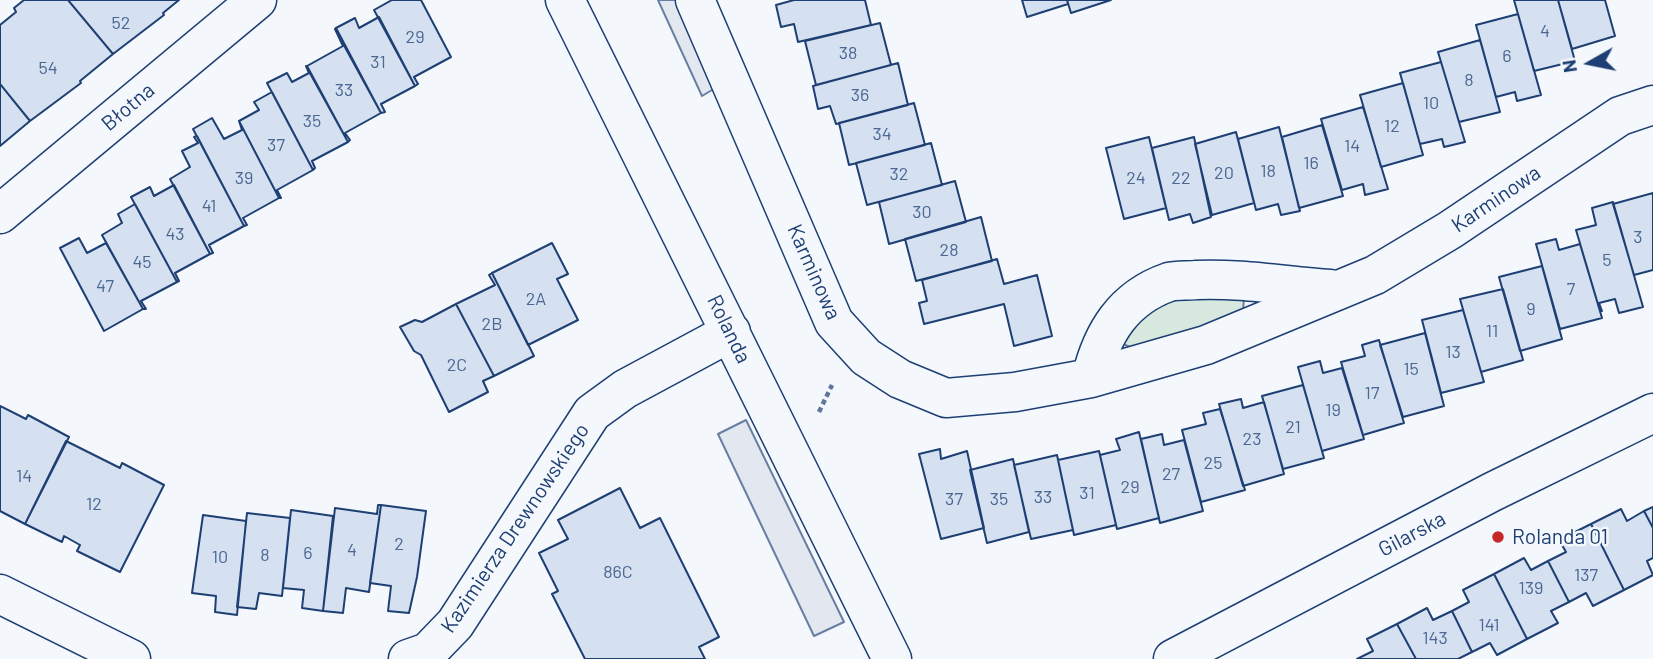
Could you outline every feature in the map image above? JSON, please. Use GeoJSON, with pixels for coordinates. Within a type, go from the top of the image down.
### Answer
{"type":"FeatureCollection","features":[{"type":"Feature","properties":{"kind":"street","name":"Błotna"},"geometry":{"type":"LineString","coordinates":[[0,214],[257,0]]}},
{"type":"Feature","properties":{"kind":"street","name":"Rolanda"},"geometry":{"type":"LineString","coordinates":[[565,0],[892,659]]}},
{"type":"Feature","properties":{"kind":"street","name":"Karminowa"},"geometry":{"type":"LineString","coordinates":[[695,0],[834,322],[866,357],[900,379],[946,398],[1015,392],[1091,378],[1206,345],[1375,275],[1450,230],[1620,116],[1653,105]]}},
{"type":"Feature","properties":{"kind":"street","name":"Karminowa"},"geometry":{"type":"LineString","coordinates":[[1091,378],[1098,349],[1116,318],[1143,294],[1171,281],[1214,279],[1336,290]]}},
{"type":"Feature","properties":{"kind":"street","name":"Kazimierza Drewnowskiego"},"geometry":{"type":"LineString","coordinates":[[408,659],[428,652],[455,624],[592,413],[625,389],[730,332]]}},
{"type":"Feature","properties":{"kind":"street","name":"Gilarska"},"geometry":{"type":"LineString","coordinates":[[1173,659],[1492,492],[1653,413]]}},
{"type":"Feature","properties":{"kind":"street"},"geometry":{"type":"LineString","coordinates":[[0,593],[131,659]]}},
{"type":"Feature","properties":{"kind":"path"},"geometry":{"type":"LineString","coordinates":[[814,423],[836,378]]}},
{"type":"Feature","properties":{"kind":"shaded area"},"geometry":{"type":"Polygon","coordinates":[[[658,0],[677,0],[717,87],[702,96],[658,0]]]}},
{"type":"Feature","properties":{"kind":"shaded area"},"geometry":{"type":"Polygon","coordinates":[[[1179,297],[1244,298],[1243,311],[1223,320],[1132,348],[1121,343],[1133,318],[1179,297]]]}},
{"type":"Feature","properties":{"kind":"shaded area"},"geometry":{"type":"Polygon","coordinates":[[[746,420],[844,622],[814,636],[718,434],[746,420]]]}},
{"type":"Feature","properties":{"kind":"building"},"geometry":{"type":"Polygon","coordinates":[[[24,0],[68,0],[113,54],[80,81],[81,83],[30,121],[0,84],[0,25],[16,12],[14,8],[24,0]]]}},
{"type":"Feature","properties":{"kind":"building"},"geometry":{"type":"Polygon","coordinates":[[[68,0],[179,0],[163,13],[164,15],[113,54],[68,0]]]}},
{"type":"Feature","properties":{"kind":"building"},"geometry":{"type":"Polygon","coordinates":[[[392,0],[421,0],[451,57],[414,77],[418,84],[415,86],[374,10],[392,0]]]}},
{"type":"Feature","properties":{"kind":"building"},"geometry":{"type":"Polygon","coordinates":[[[794,0],[865,0],[871,25],[798,42],[794,24],[781,27],[776,5],[794,0]]]}},
{"type":"Feature","properties":{"kind":"building"},"geometry":{"type":"Polygon","coordinates":[[[1022,0],[1067,0],[1068,4],[1027,17],[1022,0]]]}},
{"type":"Feature","properties":{"kind":"building"},"geometry":{"type":"Polygon","coordinates":[[[1067,0],[1111,0],[1071,13],[1067,0]]]}},
{"type":"Feature","properties":{"kind":"building"},"geometry":{"type":"Polygon","coordinates":[[[1514,0],[1558,0],[1575,61],[1534,71],[1514,0]]]}},
{"type":"Feature","properties":{"kind":"building"},"geometry":{"type":"Polygon","coordinates":[[[1558,0],[1605,0],[1615,36],[1572,49],[1558,0]]]}},
{"type":"Feature","properties":{"kind":"building"},"geometry":{"type":"Polygon","coordinates":[[[1518,14],[1541,95],[1517,101],[1515,92],[1496,97],[1476,25],[1518,14]]]}},
{"type":"Feature","properties":{"kind":"building"},"geometry":{"type":"Polygon","coordinates":[[[379,17],[415,86],[381,104],[385,112],[381,113],[336,28],[355,18],[359,28],[379,17]]]}},
{"type":"Feature","properties":{"kind":"building"},"geometry":{"type":"Polygon","coordinates":[[[880,23],[891,65],[816,85],[805,41],[880,23]]]}},
{"type":"Feature","properties":{"kind":"building"},"geometry":{"type":"Polygon","coordinates":[[[335,29],[381,113],[345,133],[350,140],[348,142],[307,66],[343,46],[335,29]]]}},
{"type":"Feature","properties":{"kind":"building"},"geometry":{"type":"Polygon","coordinates":[[[1480,40],[1500,112],[1459,122],[1438,52],[1480,40]]]}},
{"type":"Feature","properties":{"kind":"building"},"geometry":{"type":"Polygon","coordinates":[[[1441,62],[1465,142],[1444,147],[1442,139],[1420,144],[1400,73],[1441,62]]]}},
{"type":"Feature","properties":{"kind":"building"},"geometry":{"type":"Polygon","coordinates":[[[898,63],[908,105],[836,124],[830,106],[818,109],[813,86],[898,63]]]}},
{"type":"Feature","properties":{"kind":"building"},"geometry":{"type":"Polygon","coordinates":[[[306,66],[348,142],[312,161],[315,168],[313,170],[267,83],[287,73],[292,82],[309,73],[306,66]]]}},
{"type":"Feature","properties":{"kind":"building"},"geometry":{"type":"Polygon","coordinates":[[[1403,83],[1423,155],[1381,167],[1360,95],[1403,83]]]}},
{"type":"Feature","properties":{"kind":"building"},"geometry":{"type":"Polygon","coordinates":[[[0,84],[30,121],[0,146],[0,84]]]}},
{"type":"Feature","properties":{"kind":"building"},"geometry":{"type":"Polygon","coordinates":[[[272,92],[313,170],[277,190],[281,198],[239,121],[259,110],[254,102],[272,92]]]}},
{"type":"Feature","properties":{"kind":"building"},"geometry":{"type":"Polygon","coordinates":[[[914,103],[925,145],[849,165],[839,123],[914,103]]]}},
{"type":"Feature","properties":{"kind":"building"},"geometry":{"type":"Polygon","coordinates":[[[1363,107],[1388,189],[1365,195],[1363,184],[1342,190],[1321,119],[1363,107]]]}},
{"type":"Feature","properties":{"kind":"building"},"geometry":{"type":"Polygon","coordinates":[[[212,118],[224,139],[242,130],[239,121],[279,198],[243,218],[247,225],[244,226],[193,129],[212,118]]]}},
{"type":"Feature","properties":{"kind":"building"},"geometry":{"type":"Polygon","coordinates":[[[1322,125],[1343,196],[1299,208],[1282,137],[1322,125]]]}},
{"type":"Feature","properties":{"kind":"building"},"geometry":{"type":"Polygon","coordinates":[[[1279,127],[1300,211],[1281,215],[1278,204],[1256,210],[1238,139],[1279,127]]]}},
{"type":"Feature","properties":{"kind":"building"},"geometry":{"type":"Polygon","coordinates":[[[1236,132],[1254,203],[1212,215],[1195,144],[1236,132]]]}},
{"type":"Feature","properties":{"kind":"building"},"geometry":{"type":"Polygon","coordinates":[[[197,136],[244,226],[209,245],[213,253],[210,254],[170,179],[190,167],[182,151],[198,143],[194,137],[197,136]]]}},
{"type":"Feature","properties":{"kind":"building"},"geometry":{"type":"Polygon","coordinates":[[[1149,137],[1166,208],[1124,219],[1106,148],[1149,137]]]}},
{"type":"Feature","properties":{"kind":"building"},"geometry":{"type":"Polygon","coordinates":[[[1194,137],[1211,217],[1193,223],[1190,214],[1169,220],[1152,148],[1194,137]]]}},
{"type":"Feature","properties":{"kind":"building"},"geometry":{"type":"Polygon","coordinates":[[[931,143],[942,185],[867,205],[856,163],[931,143]]]}},
{"type":"Feature","properties":{"kind":"building"},"geometry":{"type":"Polygon","coordinates":[[[955,181],[966,222],[889,244],[879,202],[955,181]]]}},
{"type":"Feature","properties":{"kind":"building"},"geometry":{"type":"Polygon","coordinates":[[[174,185],[210,254],[175,273],[179,281],[177,282],[131,197],[150,187],[154,196],[174,185]]]}},
{"type":"Feature","properties":{"kind":"building"},"geometry":{"type":"Polygon","coordinates":[[[1653,193],[1653,270],[1634,275],[1613,204],[1653,193]]]}},
{"type":"Feature","properties":{"kind":"building"},"geometry":{"type":"Polygon","coordinates":[[[1613,202],[1643,307],[1619,313],[1615,299],[1599,303],[1600,311],[1576,230],[1596,225],[1592,208],[1613,202]]]}},
{"type":"Feature","properties":{"kind":"building"},"geometry":{"type":"Polygon","coordinates":[[[135,204],[177,282],[141,301],[146,309],[143,309],[102,235],[122,223],[118,214],[135,204]]]}},
{"type":"Feature","properties":{"kind":"building"},"geometry":{"type":"Polygon","coordinates":[[[981,217],[992,261],[916,281],[905,239],[981,217]]]}},
{"type":"Feature","properties":{"kind":"building"},"geometry":{"type":"Polygon","coordinates":[[[79,238],[87,253],[106,243],[143,309],[104,331],[60,248],[79,238]]]}},
{"type":"Feature","properties":{"kind":"building"},"geometry":{"type":"Polygon","coordinates":[[[1556,239],[1559,250],[1580,244],[1602,318],[1560,329],[1536,244],[1556,239]]]}},
{"type":"Feature","properties":{"kind":"building"},"geometry":{"type":"Polygon","coordinates":[[[552,243],[568,274],[557,279],[578,320],[528,345],[492,273],[552,243]]]}},
{"type":"Feature","properties":{"kind":"building"},"geometry":{"type":"Polygon","coordinates":[[[997,259],[1004,284],[1037,275],[1052,336],[1014,346],[1004,304],[924,324],[919,303],[927,301],[922,280],[997,259]]]}},
{"type":"Feature","properties":{"kind":"building"},"geometry":{"type":"Polygon","coordinates":[[[1542,266],[1562,339],[1520,351],[1499,277],[1542,266]]]}},
{"type":"Feature","properties":{"kind":"building"},"geometry":{"type":"Polygon","coordinates":[[[492,273],[534,356],[494,376],[456,304],[495,285],[489,275],[492,273]]]}},
{"type":"Feature","properties":{"kind":"building"},"geometry":{"type":"Polygon","coordinates":[[[1503,289],[1523,360],[1481,372],[1460,299],[1503,289]]]}},
{"type":"Feature","properties":{"kind":"building"},"geometry":{"type":"Polygon","coordinates":[[[456,304],[494,376],[483,381],[488,392],[449,412],[421,355],[414,351],[400,327],[415,320],[422,322],[456,304]]]}},
{"type":"Feature","properties":{"kind":"building"},"geometry":{"type":"Polygon","coordinates":[[[1463,310],[1484,382],[1441,393],[1422,320],[1463,310]]]}},
{"type":"Feature","properties":{"kind":"building"},"geometry":{"type":"Polygon","coordinates":[[[1425,333],[1444,406],[1403,417],[1380,345],[1425,333]]]}},
{"type":"Feature","properties":{"kind":"building"},"geometry":{"type":"Polygon","coordinates":[[[1379,340],[1404,423],[1363,435],[1341,362],[1365,356],[1362,345],[1379,340]]]}},
{"type":"Feature","properties":{"kind":"building"},"geometry":{"type":"Polygon","coordinates":[[[1320,361],[1323,373],[1342,368],[1364,439],[1322,451],[1298,367],[1320,361]]]}},
{"type":"Feature","properties":{"kind":"building"},"geometry":{"type":"Polygon","coordinates":[[[1303,385],[1324,458],[1283,469],[1262,396],[1303,385]]]}},
{"type":"Feature","properties":{"kind":"building"},"geometry":{"type":"Polygon","coordinates":[[[1241,399],[1243,408],[1264,402],[1284,474],[1243,486],[1219,404],[1241,399]]]}},
{"type":"Feature","properties":{"kind":"building"},"geometry":{"type":"Polygon","coordinates":[[[0,406],[26,419],[28,415],[69,437],[25,524],[0,511],[0,406]]]}},
{"type":"Feature","properties":{"kind":"building"},"geometry":{"type":"Polygon","coordinates":[[[1220,409],[1245,490],[1201,502],[1182,430],[1206,424],[1203,413],[1220,409]]]}},
{"type":"Feature","properties":{"kind":"building"},"geometry":{"type":"Polygon","coordinates":[[[1139,432],[1159,518],[1117,529],[1100,455],[1120,450],[1116,439],[1139,432]]]}},
{"type":"Feature","properties":{"kind":"building"},"geometry":{"type":"Polygon","coordinates":[[[1162,434],[1164,445],[1184,440],[1203,511],[1160,523],[1141,439],[1162,434]]]}},
{"type":"Feature","properties":{"kind":"building"},"geometry":{"type":"Polygon","coordinates":[[[66,441],[120,468],[122,463],[164,485],[120,572],[77,551],[80,545],[64,536],[62,542],[25,524],[66,441]]]}},
{"type":"Feature","properties":{"kind":"building"},"geometry":{"type":"Polygon","coordinates":[[[940,449],[941,459],[967,451],[984,528],[941,539],[919,454],[940,449]]]}},
{"type":"Feature","properties":{"kind":"building"},"geometry":{"type":"Polygon","coordinates":[[[1099,451],[1116,525],[1074,535],[1058,460],[1099,451]]]}},
{"type":"Feature","properties":{"kind":"building"},"geometry":{"type":"Polygon","coordinates":[[[1057,455],[1073,530],[1031,539],[1014,465],[1057,455]]]}},
{"type":"Feature","properties":{"kind":"building"},"geometry":{"type":"Polygon","coordinates":[[[1013,459],[1029,532],[987,543],[970,470],[1013,459]]]}},
{"type":"Feature","properties":{"kind":"building"},"geometry":{"type":"Polygon","coordinates":[[[620,488],[640,528],[660,518],[719,637],[699,647],[705,659],[585,659],[552,594],[558,591],[539,553],[568,539],[558,520],[620,488]]]}},
{"type":"Feature","properties":{"kind":"building"},"geometry":{"type":"Polygon","coordinates":[[[378,505],[381,505],[369,592],[346,588],[343,613],[323,611],[335,508],[377,514],[378,505]]]}},
{"type":"Feature","properties":{"kind":"building"},"geometry":{"type":"Polygon","coordinates":[[[381,505],[426,511],[409,613],[388,611],[391,586],[370,583],[381,505]]]}},
{"type":"Feature","properties":{"kind":"building"},"geometry":{"type":"Polygon","coordinates":[[[1653,507],[1653,528],[1644,511],[1653,507]]]}},
{"type":"Feature","properties":{"kind":"building"},"geometry":{"type":"Polygon","coordinates":[[[1621,509],[1627,521],[1644,511],[1653,528],[1653,558],[1647,561],[1653,575],[1624,590],[1591,524],[1621,509]]]}},
{"type":"Feature","properties":{"kind":"building"},"geometry":{"type":"Polygon","coordinates":[[[291,510],[333,516],[323,611],[302,608],[304,590],[283,588],[291,510]]]}},
{"type":"Feature","properties":{"kind":"building"},"geometry":{"type":"Polygon","coordinates":[[[247,513],[290,518],[282,596],[259,593],[256,609],[237,607],[247,513]]]}},
{"type":"Feature","properties":{"kind":"building"},"geometry":{"type":"Polygon","coordinates":[[[203,515],[246,521],[237,615],[215,612],[216,596],[192,593],[203,515]]]}},
{"type":"Feature","properties":{"kind":"building"},"geometry":{"type":"Polygon","coordinates":[[[1591,524],[1624,590],[1593,606],[1586,593],[1569,602],[1548,561],[1566,552],[1559,540],[1591,524]]]}},
{"type":"Feature","properties":{"kind":"building"},"geometry":{"type":"Polygon","coordinates":[[[1524,558],[1531,570],[1548,561],[1569,602],[1551,611],[1558,623],[1527,639],[1494,574],[1524,558]]]}},
{"type":"Feature","properties":{"kind":"building"},"geometry":{"type":"Polygon","coordinates":[[[1494,574],[1527,639],[1497,655],[1490,643],[1472,652],[1452,611],[1469,602],[1463,590],[1494,574]]]}},
{"type":"Feature","properties":{"kind":"building"},"geometry":{"type":"Polygon","coordinates":[[[1427,608],[1433,620],[1452,611],[1472,652],[1458,659],[1416,659],[1397,624],[1427,608]]]}},
{"type":"Feature","properties":{"kind":"building"},"geometry":{"type":"Polygon","coordinates":[[[1397,624],[1416,659],[1357,659],[1373,651],[1367,639],[1397,624]]]}},
{"type":"Feature","properties":{"kind":"place","name":"Rolanda 01"},"geometry":{"type":"Point","coordinates":[1498,537]}}]}
